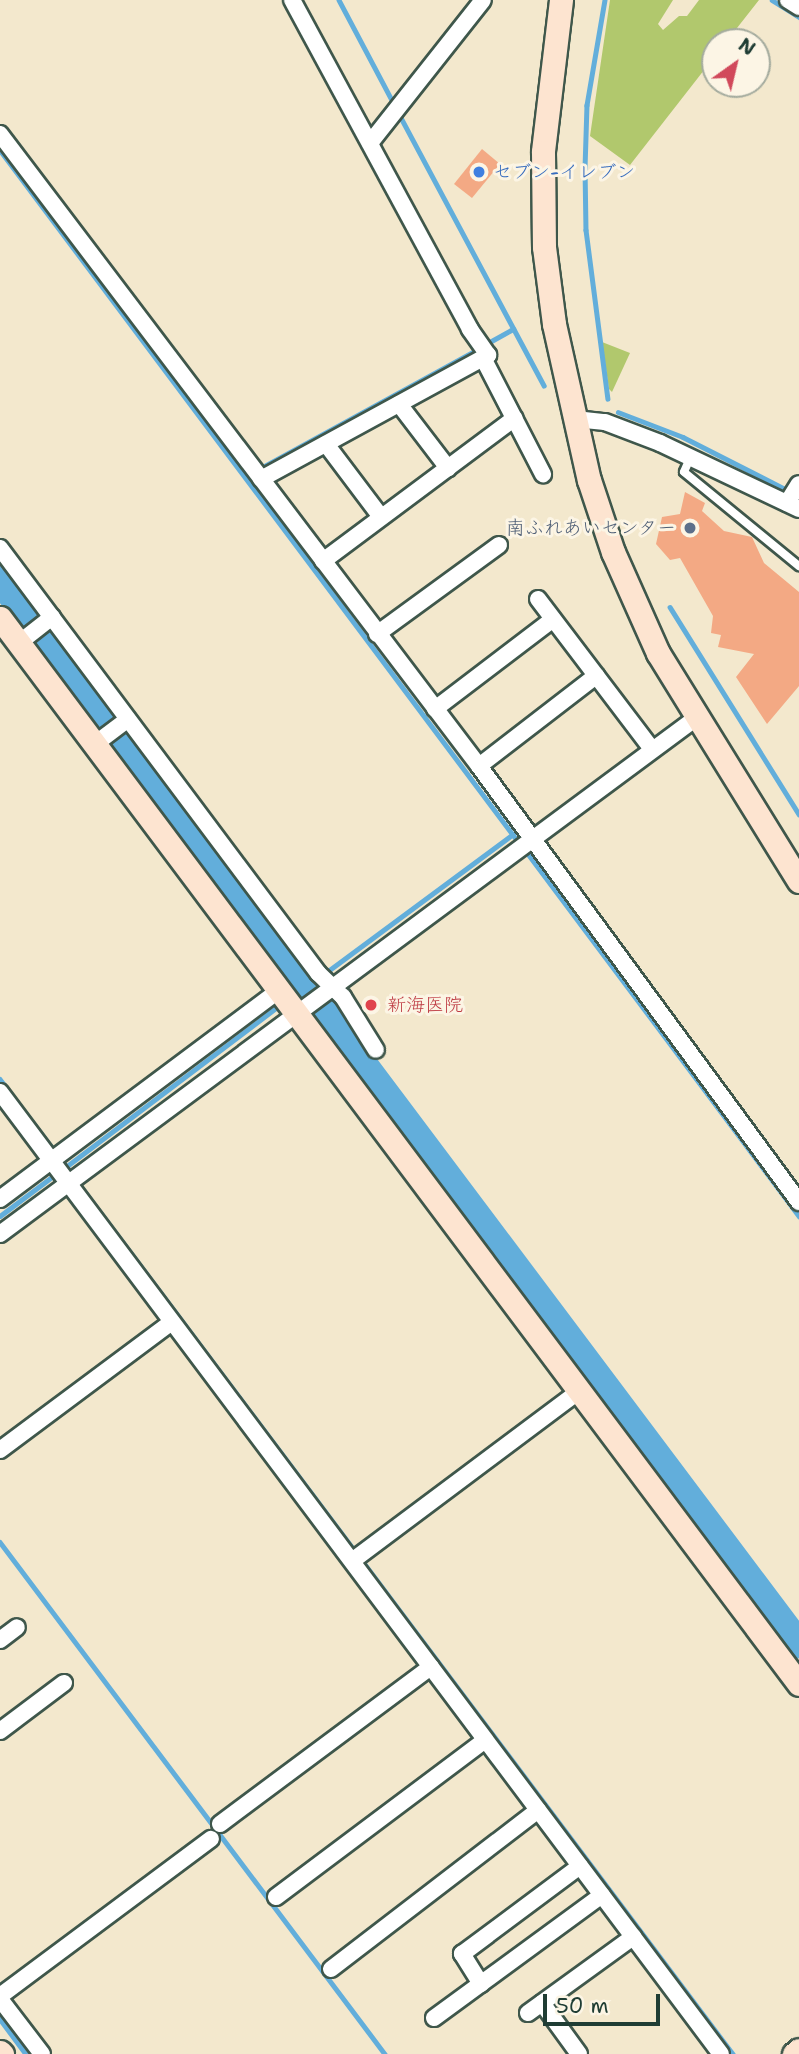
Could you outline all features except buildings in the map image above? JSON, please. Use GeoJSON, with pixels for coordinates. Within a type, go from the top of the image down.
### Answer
{"type":"FeatureCollection","features":[{"type":"Feature","properties":{"kind":"street"},"geometry":{"type":"LineString","coordinates":[[292,0],[470,329],[484,350],[514,418],[543,474]]}},
{"type":"Feature","properties":{"kind":"street"},"geometry":{"type":"LineString","coordinates":[[370,143],[399,111],[483,0]]}},
{"type":"Feature","properties":{"kind":"street"},"geometry":{"type":"LineString","coordinates":[[561,0],[543,152],[544,247],[554,324],[589,480],[629,590],[696,718],[799,881]]}},
{"type":"Feature","properties":{"kind":"street"},"geometry":{"type":"LineString","coordinates":[[0,134],[479,766],[523,844],[799,1202]]}},
{"type":"Feature","properties":{"kind":"street"},"geometry":{"type":"LineString","coordinates":[[257,474],[326,444],[399,404],[484,350]]}},
{"type":"Feature","properties":{"kind":"street"},"geometry":{"type":"LineString","coordinates":[[399,404],[448,468]]}},
{"type":"Feature","properties":{"kind":"street"},"geometry":{"type":"LineString","coordinates":[[323,561],[514,418]]}},
{"type":"Feature","properties":{"kind":"street"},"geometry":{"type":"LineString","coordinates":[[575,419],[606,422],[794,496]]}},
{"type":"Feature","properties":{"kind":"street"},"geometry":{"type":"LineString","coordinates":[[326,444],[381,517]]}},
{"type":"Feature","properties":{"kind":"street"},"geometry":{"type":"LineString","coordinates":[[377,634],[499,545]]}},
{"type":"Feature","properties":{"kind":"street"},"geometry":{"type":"LineString","coordinates":[[0,548],[125,721],[376,1050]]}},
{"type":"Feature","properties":{"kind":"street"},"geometry":{"type":"LineString","coordinates":[[538,599],[652,749]]}},
{"type":"Feature","properties":{"kind":"street"},"geometry":{"type":"LineString","coordinates":[[0,618],[24,639],[279,990],[301,1010],[579,1391],[798,1681]]}},
{"type":"Feature","properties":{"kind":"street"},"geometry":{"type":"LineString","coordinates":[[24,639],[50,619]]}},
{"type":"Feature","properties":{"kind":"street"},"geometry":{"type":"LineString","coordinates":[[435,709],[553,619]]}},
{"type":"Feature","properties":{"kind":"street"},"geometry":{"type":"LineString","coordinates":[[479,766],[596,676]]}},
{"type":"Feature","properties":{"kind":"street"},"geometry":{"type":"LineString","coordinates":[[0,1199],[59,1166],[301,1010],[696,718]]}},
{"type":"Feature","properties":{"kind":"street"},"geometry":{"type":"LineString","coordinates":[[100,741],[125,721]]}},
{"type":"Feature","properties":{"kind":"street"},"geometry":{"type":"LineString","coordinates":[[0,1234],[59,1166],[279,990]]}},
{"type":"Feature","properties":{"kind":"street"},"geometry":{"type":"LineString","coordinates":[[0,1092],[59,1166],[172,1322],[356,1558],[431,1667],[721,2054]]}},
{"type":"Feature","properties":{"kind":"street"},"geometry":{"type":"LineString","coordinates":[[0,1450],[172,1322]]}},
{"type":"Feature","properties":{"kind":"street"},"geometry":{"type":"LineString","coordinates":[[356,1558],[579,1391]]}},
{"type":"Feature","properties":{"kind":"street"},"geometry":{"type":"LineString","coordinates":[[0,1640],[17,1627]]}},
{"type":"Feature","properties":{"kind":"street"},"geometry":{"type":"LineString","coordinates":[[220,1824],[431,1667]]}},
{"type":"Feature","properties":{"kind":"street"},"geometry":{"type":"LineString","coordinates":[[0,1731],[64,1683]]}},
{"type":"Feature","properties":{"kind":"street"},"geometry":{"type":"LineString","coordinates":[[276,1897],[485,1740]]}},
{"type":"Feature","properties":{"kind":"street"},"geometry":{"type":"LineString","coordinates":[[331,1969],[538,1810]]}},
{"type":"Feature","properties":{"kind":"street"},"geometry":{"type":"LineString","coordinates":[[41,2054],[0,1997],[211,1839]]}},
{"type":"Feature","properties":{"kind":"street"},"geometry":{"type":"LineString","coordinates":[[481,1984],[462,1954],[580,1866]]}},
{"type":"Feature","properties":{"kind":"street"},"geometry":{"type":"LineString","coordinates":[[434,2018],[602,1895]]}},
{"type":"Feature","properties":{"kind":"street"},"geometry":{"type":"LineString","coordinates":[[528,2013],[633,1937]]}},
{"type":"Feature","properties":{"kind":"street"},"geometry":{"type":"LineString","coordinates":[[542,2003],[579,2054]]}},
{"type":"Feature","properties":{"kind":"street"},"geometry":{"type":"LineString","coordinates":[[794,2054],[799,2050]]}},
{"type":"Feature","properties":{"kind":"lane"},"geometry":{"type":"LineString","coordinates":[[691,456],[684,472],[799,566]]}},
{"type":"Feature","properties":{"kind":"green space"},"geometry":{"type":"Polygon","coordinates":[[[610,0],[673,0],[658,24],[663,30],[679,16],[687,16],[699,0],[759,0],[737,28],[701,28],[701,74],[630,165],[590,136],[610,0]]]}},
{"type":"Feature","properties":{"kind":"green space"},"geometry":{"type":"Polygon","coordinates":[[[602,342],[630,353],[612,392],[609,389],[602,342]]]}},
{"type":"Feature","properties":{"kind":"waterway"},"geometry":{"type":"LineString","coordinates":[[339,0],[394,104]]}},
{"type":"Feature","properties":{"kind":"waterway"},"geometry":{"type":"LineString","coordinates":[[605,0],[587,105],[585,167],[586,230],[608,399]]}},
{"type":"Feature","properties":{"kind":"waterway"},"geometry":{"type":"LineString","coordinates":[[772,0],[799,17]]}},
{"type":"Feature","properties":{"kind":"waterway"},"geometry":{"type":"LineString","coordinates":[[398,112],[544,386]]}},
{"type":"Feature","properties":{"kind":"waterway"},"geometry":{"type":"LineString","coordinates":[[0,150],[520,844]]}},
{"type":"Feature","properties":{"kind":"waterway"},"geometry":{"type":"LineString","coordinates":[[486,344],[513,329]]}},
{"type":"Feature","properties":{"kind":"waterway"},"geometry":{"type":"LineString","coordinates":[[259,469],[478,349]]}},
{"type":"Feature","properties":{"kind":"waterway"},"geometry":{"type":"LineString","coordinates":[[618,412],[683,437],[789,491]]}},
{"type":"Feature","properties":{"kind":"waterway"},"geometry":{"type":"LineString","coordinates":[[0,580],[799,1644]]}},
{"type":"Feature","properties":{"kind":"waterway"},"geometry":{"type":"LineString","coordinates":[[670,607],[799,814]]}},
{"type":"Feature","properties":{"kind":"waterway"},"geometry":{"type":"LineString","coordinates":[[328,971],[513,834]]}},
{"type":"Feature","properties":{"kind":"waterway"},"geometry":{"type":"LineString","coordinates":[[526,851],[799,1216]]}},
{"type":"Feature","properties":{"kind":"waterway"},"geometry":{"type":"LineString","coordinates":[[306,987],[316,980]]}},
{"type":"Feature","properties":{"kind":"waterway"},"geometry":{"type":"LineString","coordinates":[[296,989],[304,984]]}},
{"type":"Feature","properties":{"kind":"waterway"},"geometry":{"type":"LineString","coordinates":[[63,1169],[280,1005]]}},
{"type":"Feature","properties":{"kind":"waterway"},"geometry":{"type":"LineString","coordinates":[[0,1079],[69,1170]]}},
{"type":"Feature","properties":{"kind":"waterway"},"geometry":{"type":"LineString","coordinates":[[0,1216],[56,1174]]}},
{"type":"Feature","properties":{"kind":"waterway"},"geometry":{"type":"LineString","coordinates":[[80,1185],[733,2054]]}},
{"type":"Feature","properties":{"kind":"waterway"},"geometry":{"type":"LineString","coordinates":[[0,1542],[385,2054]]}},
{"type":"Feature","properties":{"kind":"waterway"},"geometry":{"type":"LineString","coordinates":[[0,2019],[26,2054]]}},
{"type":"Feature","properties":{"kind":"place","name":"セブン-イレブン"},"geometry":{"type":"Point","coordinates":[479,172]}},
{"type":"Feature","properties":{"kind":"place","name":"南ふれあいセンター"},"geometry":{"type":"Point","coordinates":[690,528]}},
{"type":"Feature","properties":{"kind":"place","name":"新海医院"},"geometry":{"type":"Point","coordinates":[371,1005]}}]}
